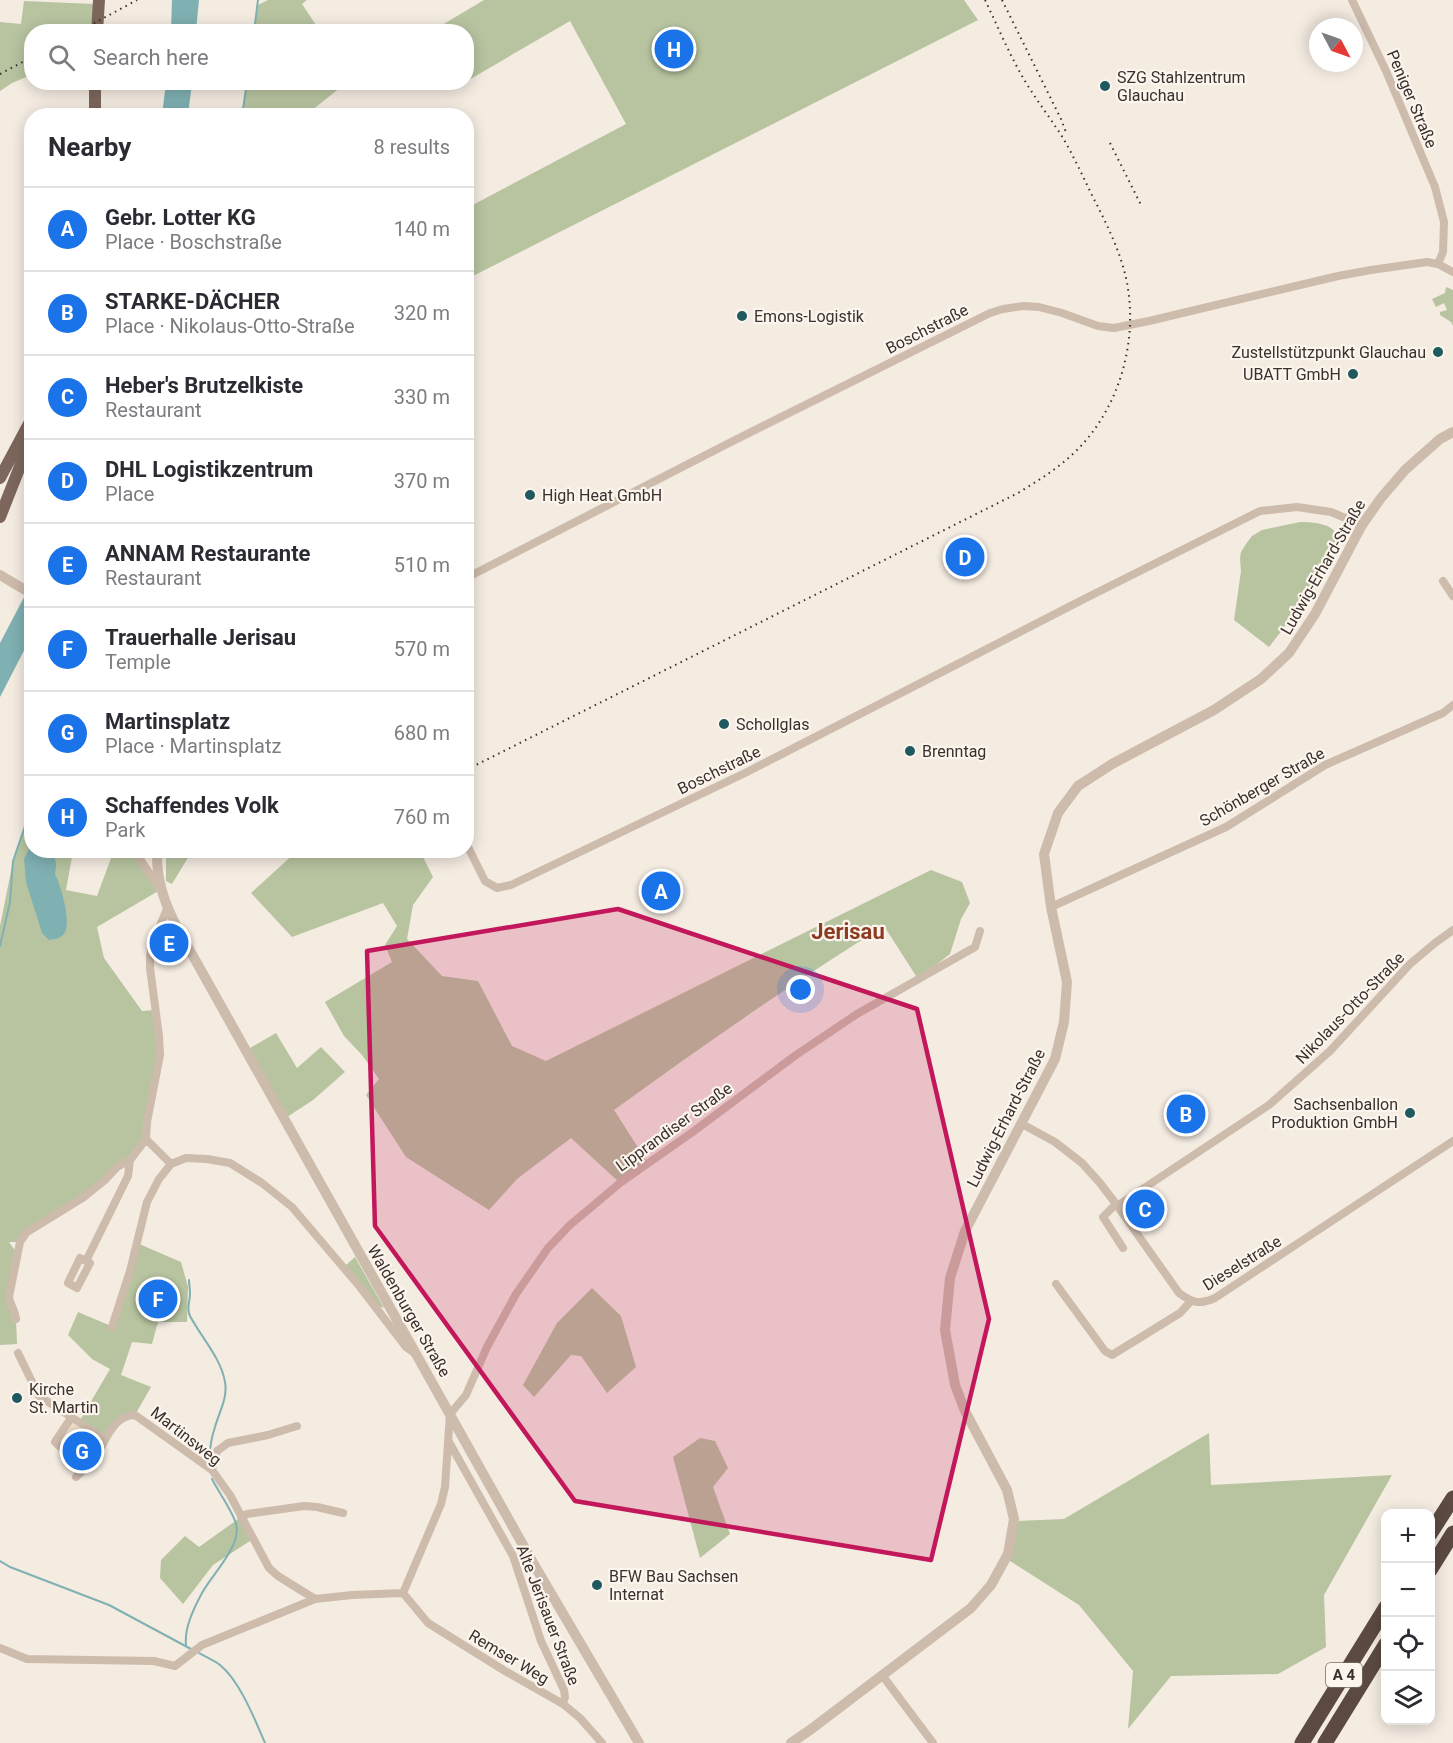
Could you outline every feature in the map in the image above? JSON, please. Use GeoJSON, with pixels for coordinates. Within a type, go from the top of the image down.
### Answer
{"type":"FeatureCollection","features":[{"type":"Feature","properties":{"kind":"highway"},"geometry":{"type":"LineString","coordinates":[[1435,1527],[1453,1498]]}},
{"type":"Feature","properties":{"kind":"highway"},"geometry":{"type":"LineString","coordinates":[[1435,1563],[1453,1533]]}},
{"type":"Feature","properties":{"kind":"highway","name":"A 4"},"geometry":{"type":"LineString","coordinates":[[1302,1743],[1381,1615]]}},
{"type":"Feature","properties":{"kind":"highway","name":"A 4"},"geometry":{"type":"LineString","coordinates":[[1325,1743],[1381,1652]]}},
{"type":"Feature","properties":{"kind":"main road"},"geometry":{"type":"LineString","coordinates":[[98,24],[99,0]]}},
{"type":"Feature","properties":{"kind":"main road"},"geometry":{"type":"LineString","coordinates":[[95,90],[95,108]]}},
{"type":"Feature","properties":{"kind":"main road"},"geometry":{"type":"LineString","coordinates":[[0,478],[24,433]]}},
{"type":"Feature","properties":{"kind":"main road"},"geometry":{"type":"LineString","coordinates":[[0,517],[24,456]]}},
{"type":"Feature","properties":{"kind":"street","name":"Peniger Straße"},"geometry":{"type":"LineString","coordinates":[[1352,0],[1386,71],[1435,187],[1444,222],[1443,252],[1438,264]]}},
{"type":"Feature","properties":{"kind":"street","name":"Boschstraße"},"geometry":{"type":"LineString","coordinates":[[474,574],[990,313],[1023,306],[1062,313],[1098,326],[1114,328],[1239,301],[1338,276],[1426,262],[1438,264]]}},
{"type":"Feature","properties":{"kind":"street"},"geometry":{"type":"LineString","coordinates":[[1438,264],[1453,272]]}},
{"type":"Feature","properties":{"kind":"street","name":"Ludwig-Erhard-Straße"},"geometry":{"type":"LineString","coordinates":[[791,1743],[971,1608],[991,1585],[1008,1554],[1014,1519],[1007,1490],[964,1411],[955,1385],[945,1330],[950,1278],[965,1230],[1055,1059],[1064,1022],[1067,982],[1051,907],[1044,854],[1058,813],[1078,786],[1112,764],[1214,710],[1261,679],[1289,653],[1316,614],[1362,525],[1381,498],[1405,470],[1453,432]]}},
{"type":"Feature","properties":{"kind":"street","name":"Boschstraße"},"geometry":{"type":"LineString","coordinates":[[474,858],[485,881],[497,888],[511,885],[745,773],[1260,511],[1297,507],[1331,512],[1362,525]]}},
{"type":"Feature","properties":{"kind":"street"},"geometry":{"type":"LineString","coordinates":[[0,575],[24,589]]}},
{"type":"Feature","properties":{"kind":"street"},"geometry":{"type":"LineString","coordinates":[[1443,581],[1453,596]]}},
{"type":"Feature","properties":{"kind":"street","name":"Schönberger Straße"},"geometry":{"type":"LineString","coordinates":[[1051,907],[1226,827],[1325,765],[1443,713],[1453,705]]}},
{"type":"Feature","properties":{"kind":"street","name":"Waldenburger Straße"},"geometry":{"type":"LineString","coordinates":[[139,858],[160,890]]}},
{"type":"Feature","properties":{"kind":"street","name":"Waldenburger Straße"},"geometry":{"type":"LineString","coordinates":[[156,858],[160,890],[167,909],[416,1355],[573,1632],[639,1743]]}},
{"type":"Feature","properties":{"kind":"street"},"geometry":{"type":"LineString","coordinates":[[16,1319],[9,1297],[20,1242],[27,1232],[84,1197],[117,1167],[130,1160],[146,1138],[160,1055],[150,956],[153,942],[167,909]]}},
{"type":"Feature","properties":{"kind":"street","name":"Nikolaus-Otto-Straße"},"geometry":{"type":"LineString","coordinates":[[1117,1205],[1269,1105],[1330,1052],[1410,964],[1453,930]]}},
{"type":"Feature","properties":{"kind":"street","name":"Lipprandiser Straße"},"geometry":{"type":"LineString","coordinates":[[450,1414],[466,1395],[487,1347],[516,1294],[548,1248],[570,1225],[620,1183],[796,1055],[857,1014],[975,947],[980,931]]}},
{"type":"Feature","properties":{"kind":"street","name":"Dieselstraße"},"geometry":{"type":"LineString","coordinates":[[1022,1124],[1055,1142],[1082,1163],[1117,1205],[1179,1293],[1191,1301],[1204,1303],[1215,1298],[1453,1141]]}},
{"type":"Feature","properties":{"kind":"street"},"geometry":{"type":"LineString","coordinates":[[146,1138],[171,1164]]}},
{"type":"Feature","properties":{"kind":"street"},"geometry":{"type":"LineString","coordinates":[[112,1327],[130,1270],[147,1202],[159,1179],[171,1164],[186,1158],[207,1159],[230,1163],[262,1183],[292,1207],[360,1287],[406,1347],[416,1355]]}},
{"type":"Feature","properties":{"kind":"street"},"geometry":{"type":"LineString","coordinates":[[86,1261],[128,1176],[130,1160]]}},
{"type":"Feature","properties":{"kind":"street"},"geometry":{"type":"LineString","coordinates":[[1117,1205],[1103,1217],[1123,1248]]}},
{"type":"Feature","properties":{"kind":"street"},"geometry":{"type":"LineString","coordinates":[[1056,1284],[1106,1351],[1112,1355],[1180,1313],[1191,1301]]}},
{"type":"Feature","properties":{"kind":"street"},"geometry":{"type":"LineString","coordinates":[[18,1353],[39,1396],[105,1439],[94,1460],[76,1477]]}},
{"type":"Feature","properties":{"kind":"street","name":"Martinsweg"},"geometry":{"type":"LineString","coordinates":[[105,1439],[118,1420],[135,1414],[212,1470],[230,1495],[268,1568],[315,1599]]}},
{"type":"Feature","properties":{"kind":"street"},"geometry":{"type":"LineString","coordinates":[[0,1648],[27,1659],[154,1661],[175,1666],[202,1645],[315,1599],[403,1593],[446,1487],[450,1414]]}},
{"type":"Feature","properties":{"kind":"street"},"geometry":{"type":"LineString","coordinates":[[71,1418],[55,1442],[85,1468]]}},
{"type":"Feature","properties":{"kind":"street"},"geometry":{"type":"LineString","coordinates":[[212,1470],[218,1451],[228,1443],[268,1435],[297,1426]]}},
{"type":"Feature","properties":{"kind":"street","name":"Alte Jerisauer Straße"},"geometry":{"type":"LineString","coordinates":[[449,1442],[513,1556],[541,1641],[564,1690],[565,1697],[562,1704]]}},
{"type":"Feature","properties":{"kind":"street"},"geometry":{"type":"LineString","coordinates":[[241,1517],[247,1514],[304,1506],[343,1513]]}},
{"type":"Feature","properties":{"kind":"street","name":"Remser Weg"},"geometry":{"type":"LineString","coordinates":[[403,1593],[429,1623],[562,1704],[580,1718],[602,1743]]}},
{"type":"Feature","properties":{"kind":"street"},"geometry":{"type":"LineString","coordinates":[[882,1675],[933,1743]]}},
{"type":"Feature","properties":{"kind":"highlighted area"},"geometry":{"type":"Polygon","coordinates":[[[618,909],[917,1009],[989,1319],[931,1560],[575,1501],[375,1226],[367,951],[618,909]]]}},
{"type":"Feature","properties":{"kind":"green space"},"geometry":{"type":"Polygon","coordinates":[[[268,0],[307,0],[302,4],[315,24],[255,24],[258,5],[268,0]]]}},
{"type":"Feature","properties":{"kind":"green space"},"geometry":{"type":"Polygon","coordinates":[[[484,0],[964,0],[978,20],[474,275],[474,204],[626,124],[570,21],[474,77],[474,24],[444,24],[484,0]]]}},
{"type":"Feature","properties":{"kind":"green space"},"geometry":{"type":"Polygon","coordinates":[[[24,1],[94,4],[92,24],[24,24],[24,78],[0,91],[0,22],[21,24],[24,1]]]}},
{"type":"Feature","properties":{"kind":"green space"},"geometry":{"type":"Polygon","coordinates":[[[246,90],[337,90],[315,108],[243,108],[246,90]]]}},
{"type":"Feature","properties":{"kind":"green space"},"geometry":{"type":"Polygon","coordinates":[[[1446,287],[1453,290],[1453,326],[1440,315],[1440,312],[1447,310],[1444,303],[1436,307],[1432,299],[1445,293],[1446,287]]]}},
{"type":"Feature","properties":{"kind":"green space"},"geometry":{"type":"Polygon","coordinates":[[[1300,522],[1327,526],[1338,536],[1307,593],[1269,647],[1234,620],[1241,571],[1241,552],[1252,536],[1262,530],[1300,522]]]}},
{"type":"Feature","properties":{"kind":"green space"},"geometry":{"type":"Polygon","coordinates":[[[24,830],[24,858],[72,858],[66,890],[97,896],[111,858],[139,858],[160,890],[97,927],[104,958],[142,1011],[156,1010],[159,1036],[146,1139],[130,1160],[20,1242],[9,1242],[16,1252],[9,1302],[12,1318],[16,1319],[17,1344],[0,1345],[0,926],[13,861],[24,830]]]}},
{"type":"Feature","properties":{"kind":"green space"},"geometry":{"type":"Polygon","coordinates":[[[166,858],[188,858],[172,884],[166,881],[166,858]]]}},
{"type":"Feature","properties":{"kind":"green space"},"geometry":{"type":"Polygon","coordinates":[[[289,858],[424,858],[433,877],[413,905],[407,939],[442,976],[478,981],[512,1046],[546,1061],[931,870],[962,882],[970,903],[961,919],[950,954],[918,979],[884,926],[747,1016],[614,1110],[648,1163],[620,1183],[571,1138],[517,1179],[489,1210],[406,1157],[366,1095],[379,1079],[362,1055],[344,1036],[325,1002],[392,962],[385,945],[397,926],[383,903],[292,937],[251,893],[289,858]]]}},
{"type":"Feature","properties":{"kind":"green space"},"geometry":{"type":"Polygon","coordinates":[[[276,1033],[297,1068],[321,1047],[345,1072],[313,1100],[284,1119],[245,1051],[276,1033]]]}},
{"type":"Feature","properties":{"kind":"green space"},"geometry":{"type":"Polygon","coordinates":[[[137,1243],[181,1262],[188,1287],[187,1322],[158,1322],[152,1344],[132,1342],[121,1375],[151,1387],[135,1415],[129,1415],[105,1439],[79,1422],[110,1369],[92,1359],[68,1335],[78,1312],[111,1326],[137,1243]]]}},
{"type":"Feature","properties":{"kind":"green space"},"geometry":{"type":"Polygon","coordinates":[[[355,1257],[384,1308],[376,1305],[345,1266],[355,1257]]]}},
{"type":"Feature","properties":{"kind":"green space"},"geometry":{"type":"Polygon","coordinates":[[[592,1288],[621,1316],[636,1367],[607,1393],[581,1356],[571,1355],[534,1397],[523,1385],[557,1323],[592,1288]]]}},
{"type":"Feature","properties":{"kind":"green space"},"geometry":{"type":"Polygon","coordinates":[[[1209,1433],[1211,1485],[1392,1475],[1324,1595],[1326,1647],[1278,1674],[1171,1676],[1128,1729],[1133,1671],[1079,1605],[1010,1561],[1017,1521],[1064,1519],[1209,1433]]]}},
{"type":"Feature","properties":{"kind":"green space"},"geometry":{"type":"Polygon","coordinates":[[[700,1438],[715,1441],[728,1468],[713,1487],[730,1534],[700,1558],[673,1457],[700,1438]]]}},
{"type":"Feature","properties":{"kind":"green space"},"geometry":{"type":"Polygon","coordinates":[[[241,1517],[253,1539],[213,1565],[183,1604],[160,1578],[161,1560],[185,1536],[199,1547],[241,1517]]]}},
{"type":"Feature","properties":{"kind":"shaded area"},"geometry":{"type":"Polygon","coordinates":[[[71,1418],[105,1439],[85,1469],[55,1442],[71,1418]]]}},
{"type":"Feature","properties":{"kind":"water"},"geometry":{"type":"Polygon","coordinates":[[[172,0],[199,0],[197,24],[171,24],[172,0]]]}},
{"type":"Feature","properties":{"kind":"water"},"geometry":{"type":"Polygon","coordinates":[[[165,90],[191,90],[189,108],[163,108],[165,90]]]}},
{"type":"Feature","properties":{"kind":"water"},"geometry":{"type":"Polygon","coordinates":[[[24,597],[24,651],[0,697],[0,643],[24,597]]]}},
{"type":"Feature","properties":{"kind":"water"},"geometry":{"type":"Polygon","coordinates":[[[54,858],[56,861],[55,874],[63,896],[67,923],[63,935],[56,939],[49,940],[42,933],[26,882],[24,859],[54,858]]]}},
{"type":"Feature","properties":{"kind":"waterway"},"geometry":{"type":"LineString","coordinates":[[255,24],[258,0]]}},
{"type":"Feature","properties":{"kind":"waterway"},"geometry":{"type":"LineString","coordinates":[[243,108],[246,90]]}},
{"type":"Feature","properties":{"kind":"waterway"},"geometry":{"type":"LineString","coordinates":[[0,946],[10,902],[13,861],[24,829]]}},
{"type":"Feature","properties":{"kind":"waterway"},"geometry":{"type":"LineString","coordinates":[[189,1280],[189,1313],[215,1356],[223,1373],[226,1388],[211,1440],[210,1463]]}},
{"type":"Feature","properties":{"kind":"waterway"},"geometry":{"type":"LineString","coordinates":[[186,1645],[188,1625],[193,1612],[207,1585],[231,1550],[237,1533],[232,1514],[212,1479]]}},
{"type":"Feature","properties":{"kind":"waterway"},"geometry":{"type":"LineString","coordinates":[[0,1561],[10,1567],[109,1605],[191,1649]]}},
{"type":"Feature","properties":{"kind":"waterway"},"geometry":{"type":"LineString","coordinates":[[199,1653],[220,1665],[234,1681],[265,1743]]}},
{"type":"Feature","properties":{"kind":"railway"},"geometry":{"type":"LineString","coordinates":[[93,24],[137,0]]}},
{"type":"Feature","properties":{"kind":"railway"},"geometry":{"type":"LineString","coordinates":[[474,766],[1018,493],[1063,462],[1093,432],[1106,412],[1124,366],[1130,318],[1129,294],[1124,270],[1109,230],[1072,155],[1009,52],[985,0]]}},
{"type":"Feature","properties":{"kind":"railway"},"geometry":{"type":"LineString","coordinates":[[1002,0],[1067,135]]}},
{"type":"Feature","properties":{"kind":"railway"},"geometry":{"type":"LineString","coordinates":[[0,74],[24,61]]}},
{"type":"Feature","properties":{"kind":"railway"},"geometry":{"type":"LineString","coordinates":[[1110,143],[1141,205]]}},
{"type":"Feature","properties":{"kind":"place","name":"Schaffendes Volk"},"geometry":{"type":"Point","coordinates":[674,49]}},
{"type":"Feature","properties":{"kind":"place","name":"SZG Stahlzentrum Glauchau"},"geometry":{"type":"Point","coordinates":[1105,86]}},
{"type":"Feature","properties":{"kind":"place","name":"Emons-Logistik"},"geometry":{"type":"Point","coordinates":[742,316]}},
{"type":"Feature","properties":{"kind":"place","name":"Zustellstützpunkt Glauchau"},"geometry":{"type":"Point","coordinates":[1438,352]}},
{"type":"Feature","properties":{"kind":"place","name":"UBATT GmbH"},"geometry":{"type":"Point","coordinates":[1353,374]}},
{"type":"Feature","properties":{"kind":"place","name":"High Heat GmbH"},"geometry":{"type":"Point","coordinates":[530,495]}},
{"type":"Feature","properties":{"kind":"place","name":"DHL Logistikzentrum"},"geometry":{"type":"Point","coordinates":[965,557]}},
{"type":"Feature","properties":{"kind":"place","name":"Schollglas"},"geometry":{"type":"Point","coordinates":[724,724]}},
{"type":"Feature","properties":{"kind":"place","name":"Brenntag"},"geometry":{"type":"Point","coordinates":[910,751]}},
{"type":"Feature","properties":{"kind":"place","name":"Gebr. Lotter KG"},"geometry":{"type":"Point","coordinates":[661,891]}},
{"type":"Feature","properties":{"kind":"place","name":"ANNAM Restaurante"},"geometry":{"type":"Point","coordinates":[169,943]}},
{"type":"Feature","properties":{"kind":"place","name":"Sachsenballon Produktion GmbH"},"geometry":{"type":"Point","coordinates":[1410,1113]}},
{"type":"Feature","properties":{"kind":"place","name":"STARKE-DÄCHER"},"geometry":{"type":"Point","coordinates":[1186,1114]}},
{"type":"Feature","properties":{"kind":"place","name":"Heber's Brutzelkiste"},"geometry":{"type":"Point","coordinates":[1145,1209]}},
{"type":"Feature","properties":{"kind":"place","name":"Trauerhalle Jerisau"},"geometry":{"type":"Point","coordinates":[158,1299]}},
{"type":"Feature","properties":{"kind":"place","name":"Kirche St. Martin"},"geometry":{"type":"Point","coordinates":[17,1398]}},
{"type":"Feature","properties":{"kind":"place","name":"Martinsplatz"},"geometry":{"type":"Point","coordinates":[82,1451]}},
{"type":"Feature","properties":{"kind":"place","name":"BFW Bau Sachsen Internat"},"geometry":{"type":"Point","coordinates":[597,1585]}},
{"type":"Feature","properties":{"kind":"district","name":"Jerisau"},"geometry":{"type":"Point","coordinates":[848,931]}}]}
